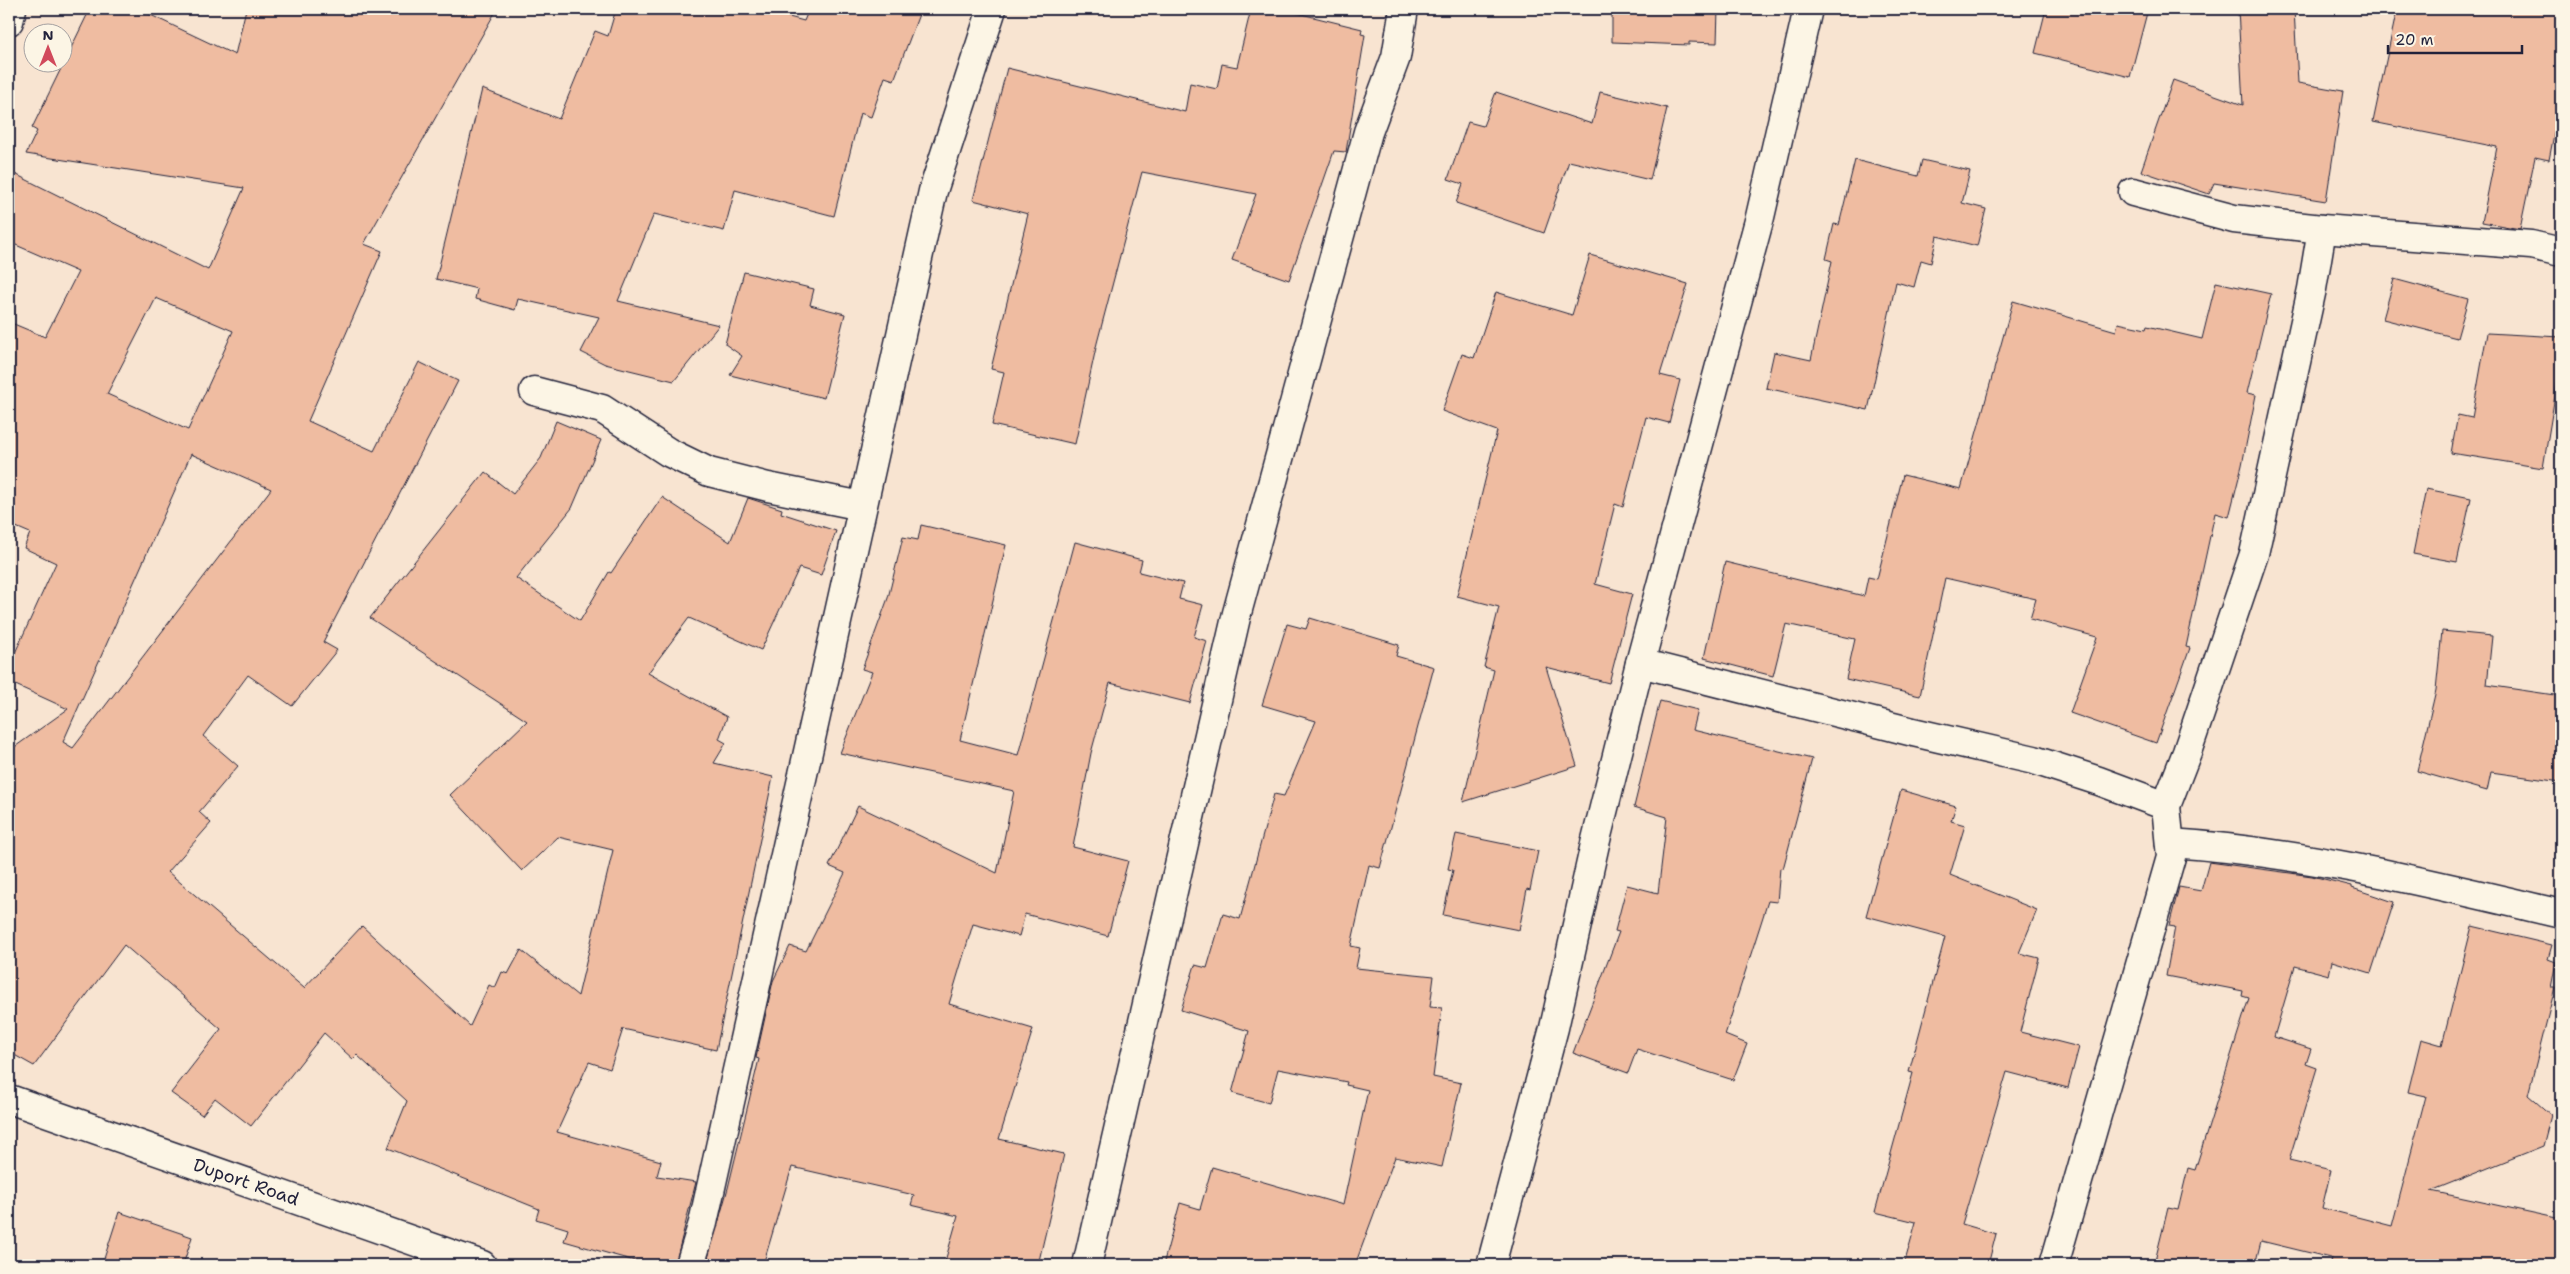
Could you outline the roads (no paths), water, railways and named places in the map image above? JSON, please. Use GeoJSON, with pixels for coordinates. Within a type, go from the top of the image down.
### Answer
{"type":"FeatureCollection","features":[{"type":"Feature","properties":{"kind":"street"},"geometry":{"type":"LineString","coordinates":[[9,21],[12,9]]}},
{"type":"Feature","properties":{"kind":"street"},"geometry":{"type":"LineString","coordinates":[[690,1265],[703,1223],[933,191],[992,9]]}},
{"type":"Feature","properties":{"kind":"street"},"geometry":{"type":"LineString","coordinates":[[1087,1265],[1238,614],[1368,132],[1396,57],[1404,9]]}},
{"type":"Feature","properties":{"kind":"street"},"geometry":{"type":"LineString","coordinates":[[1491,1265],[1554,1028],[1595,844],[1640,663],[1760,217],[1808,9]]}},
{"type":"Feature","properties":{"kind":"street"},"geometry":{"type":"LineString","coordinates":[[2133,192],[2234,219],[2322,229],[2531,244],[2561,252]]}},
{"type":"Feature","properties":{"kind":"street"},"geometry":{"type":"LineString","coordinates":[[2054,1265],[2171,857],[2166,806],[2254,554],[2312,289],[2322,229]]}},
{"type":"Feature","properties":{"kind":"street"},"geometry":{"type":"LineString","coordinates":[[534,391],[602,409],[668,452],[708,472],[768,487],[862,506]]}},
{"type":"Feature","properties":{"kind":"street"},"geometry":{"type":"LineString","coordinates":[[1640,663],[1913,732],[2034,760],[2099,780],[2166,806]]}},
{"type":"Feature","properties":{"kind":"street"},"geometry":{"type":"LineString","coordinates":[[2170,843],[2228,846],[2365,871],[2561,914]]}},
{"type":"Feature","properties":{"kind":"street","name":"Duport Road"},"geometry":{"type":"LineString","coordinates":[[9,1099],[482,1265]]}}]}
